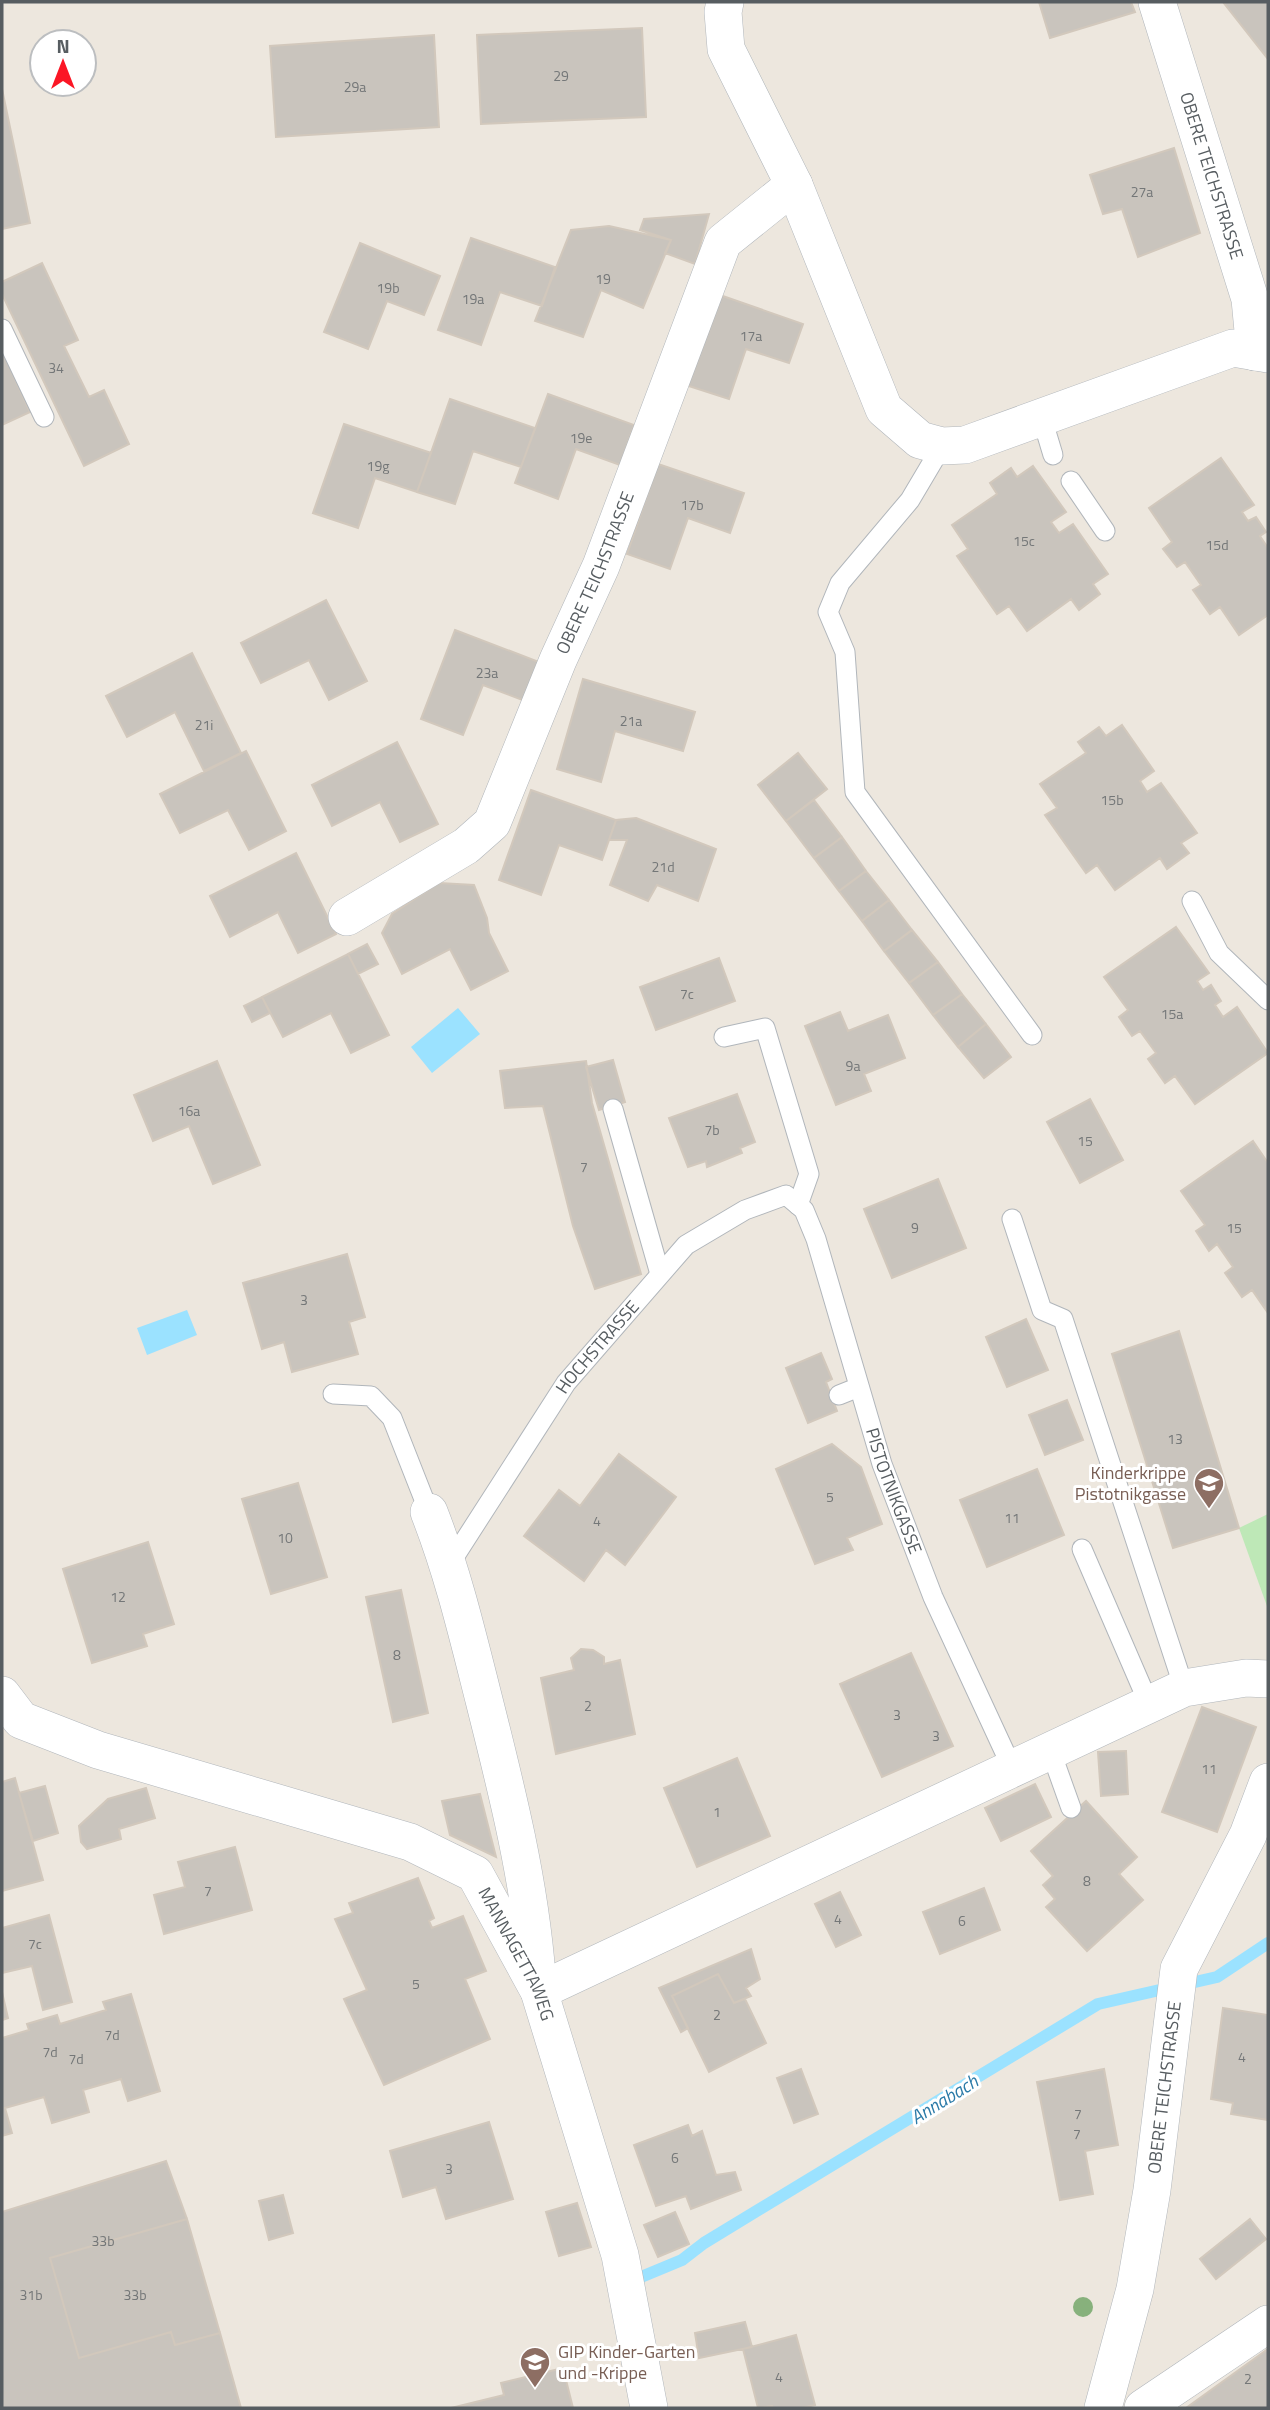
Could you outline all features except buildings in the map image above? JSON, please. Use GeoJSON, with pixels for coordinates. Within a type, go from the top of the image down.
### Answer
{"type":"FeatureCollection","features":[{"type":"Feature","properties":{"kind":"street"},"geometry":{"type":"LineString","coordinates":[[725,2],[723,21],[726,48],[794,185],[884,409],[920,440],[942,446]]}},
{"type":"Feature","properties":{"kind":"street","name":"OBERE TEICHSTRASSE"},"geometry":{"type":"LineString","coordinates":[[942,446],[965,445],[1037,421],[1233,348],[1262,353],[1250,299],[1157,2]]}},
{"type":"Feature","properties":{"kind":"street","name":"OBERE TEICHSTRASSE"},"geometry":{"type":"LineString","coordinates":[[347,917],[466,846],[492,823],[558,660],[601,566],[723,242],[794,185]]}},
{"type":"Feature","properties":{"kind":"street"},"geometry":{"type":"LineString","coordinates":[[429,1512],[449,1565],[515,1822],[533,1926],[538,1991],[1184,1688],[1245,1678],[1268,1679]]}},
{"type":"Feature","properties":{"kind":"street","name":"MANNAGETTAWEG"},"geometry":{"type":"LineString","coordinates":[[2,1695],[21,1720],[98,1750],[384,1834],[449,1860],[475,1874],[538,1991],[620,2255],[649,2408]]}},
{"type":"Feature","properties":{"kind":"street","name":"OBERE TEICHSTRASSE"},"geometry":{"type":"LineString","coordinates":[[1103,2408],[1135,2289],[1152,2190],[1171,2014],[1179,1969],[1258,1835],[1268,1782]]}},
{"type":"Feature","properties":{"kind":"street"},"geometry":{"type":"LineString","coordinates":[[1143,2408],[1268,2324]]}},
{"type":"Feature","properties":{"kind":"lane"},"geometry":{"type":"LineString","coordinates":[[2,329],[44,417]]}},
{"type":"Feature","properties":{"kind":"lane"},"geometry":{"type":"LineString","coordinates":[[1037,421],[1047,435],[1053,456]]}},
{"type":"Feature","properties":{"kind":"lane"},"geometry":{"type":"LineString","coordinates":[[942,446],[910,500],[840,583],[828,612],[845,652],[856,792],[1032,1035]]}},
{"type":"Feature","properties":{"kind":"lane"},"geometry":{"type":"LineString","coordinates":[[1071,481],[1105,531]]}},
{"type":"Feature","properties":{"kind":"lane"},"geometry":{"type":"LineString","coordinates":[[1192,901],[1219,953],[1268,1000]]}},
{"type":"Feature","properties":{"kind":"lane"},"geometry":{"type":"LineString","coordinates":[[724,1037],[765,1028],[810,1174],[798,1205]]}},
{"type":"Feature","properties":{"kind":"lane"},"geometry":{"type":"LineString","coordinates":[[614,1109],[660,1274]]}},
{"type":"Feature","properties":{"kind":"lane","name":"HOCHSTRASSE"},"geometry":{"type":"LineString","coordinates":[[449,1565],[566,1383],[686,1245],[745,1210],[786,1195],[798,1205]]}},
{"type":"Feature","properties":{"kind":"lane","name":"PISTOTNIKGASSE"},"geometry":{"type":"LineString","coordinates":[[798,1205],[804,1210],[816,1239],[882,1464],[933,1597],[1013,1770]]}},
{"type":"Feature","properties":{"kind":"lane"},"geometry":{"type":"LineString","coordinates":[[1012,1219],[1042,1310],[1063,1320],[1184,1688]]}},
{"type":"Feature","properties":{"kind":"lane"},"geometry":{"type":"LineString","coordinates":[[839,1395],[859,1387]]}},
{"type":"Feature","properties":{"kind":"lane"},"geometry":{"type":"LineString","coordinates":[[333,1394],[372,1396],[392,1418],[429,1512]]}},
{"type":"Feature","properties":{"kind":"lane"},"geometry":{"type":"LineString","coordinates":[[1082,1549],[1149,1704]]}},
{"type":"Feature","properties":{"kind":"lane"},"geometry":{"type":"LineString","coordinates":[[1051,1752],[1071,1808]]}},
{"type":"Feature","properties":{"kind":"green space"},"geometry":{"type":"Polygon","coordinates":[[[1268,1514],[1268,1609],[1239,1528],[1268,1514]]]}},
{"type":"Feature","properties":{"kind":"water"},"geometry":{"type":"Polygon","coordinates":[[[458,1008],[480,1034],[432,1073],[411,1047],[458,1008]]]}},
{"type":"Feature","properties":{"kind":"water"},"geometry":{"type":"Polygon","coordinates":[[[187,1310],[197,1335],[147,1355],[137,1328],[187,1310]]]}},
{"type":"Feature","properties":{"kind":"waterway","name":"Annabach"},"geometry":{"type":"LineString","coordinates":[[629,2282],[682,2260],[704,2243],[1098,2004],[1217,1977],[1268,1943]]}},
{"type":"Feature","properties":{"kind":"place","name":"Kinderkrippe Pistotnikgasse"},"geometry":{"type":"Point","coordinates":[1209,1510]}},
{"type":"Feature","properties":{"kind":"place","name":"GIP Kinder-Garten und -Krippe"},"geometry":{"type":"Point","coordinates":[535,2389]}}]}
